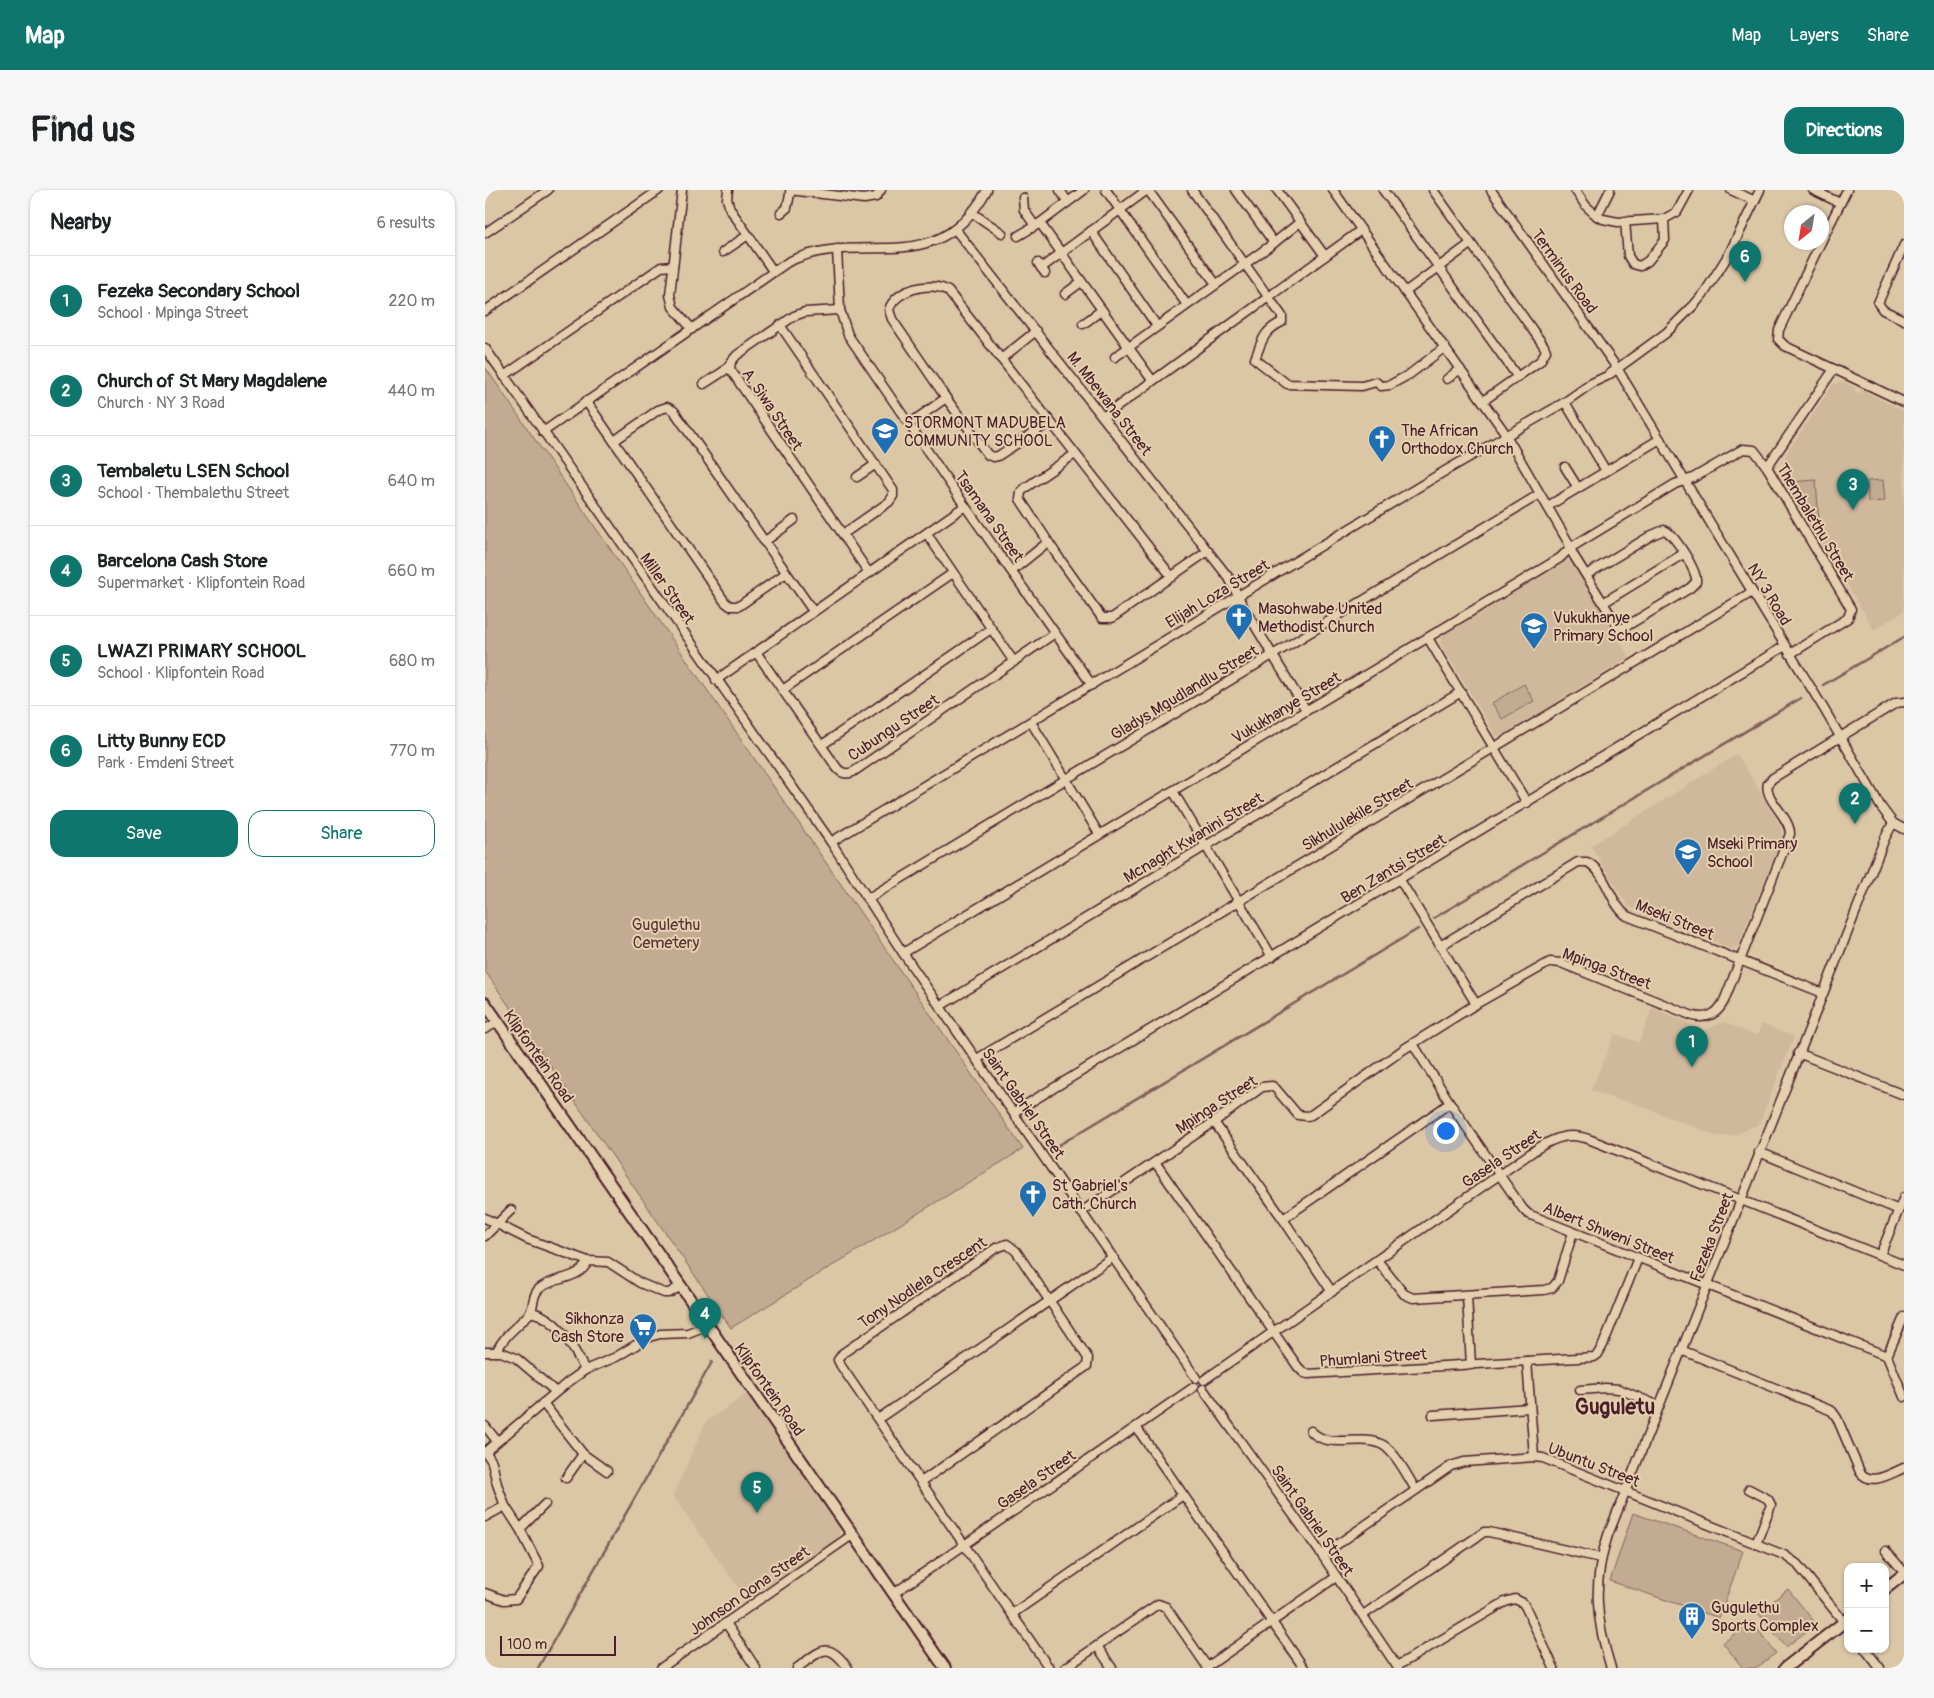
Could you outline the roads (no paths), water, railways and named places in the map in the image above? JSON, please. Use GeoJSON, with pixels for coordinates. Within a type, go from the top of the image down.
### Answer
{"type":"FeatureCollection","features":[{"type":"Feature","properties":{"kind":"main road","name":"Klipfontein Road"},"geometry":{"type":"LineString","coordinates":[[485,1003],[945,1668]]}},
{"type":"Feature","properties":{"kind":"main road"},"geometry":{"type":"LineString","coordinates":[[1889,1586],[1904,1573]]}},
{"type":"Feature","properties":{"kind":"main road"},"geometry":{"type":"LineString","coordinates":[[1785,1668],[1844,1624]]}},
{"type":"Feature","properties":{"kind":"street"},"geometry":{"type":"LineString","coordinates":[[485,234],[548,190]]}},
{"type":"Feature","properties":{"kind":"street"},"geometry":{"type":"LineString","coordinates":[[485,311],[659,190]]}},
{"type":"Feature","properties":{"kind":"street"},"geometry":{"type":"LineString","coordinates":[[682,190],[670,295],[671,303],[692,329]]}},
{"type":"Feature","properties":{"kind":"street"},"geometry":{"type":"LineString","coordinates":[[728,190],[727,199],[730,209],[773,271]]}},
{"type":"Feature","properties":{"kind":"street"},"geometry":{"type":"LineString","coordinates":[[781,213],[787,208],[791,190],[864,199],[876,197],[881,190]]}},
{"type":"Feature","properties":{"kind":"street"},"geometry":{"type":"LineString","coordinates":[[543,432],[773,271],[803,255],[837,250],[912,247],[937,240],[955,229],[980,203],[987,190]]}},
{"type":"Feature","properties":{"kind":"street"},"geometry":{"type":"LineString","coordinates":[[1060,190],[1067,202]]}},
{"type":"Feature","properties":{"kind":"street"},"geometry":{"type":"LineString","coordinates":[[1018,237],[1084,190]]}},
{"type":"Feature","properties":{"kind":"street"},"geometry":{"type":"LineString","coordinates":[[1106,190],[1187,305]]}},
{"type":"Feature","properties":{"kind":"street"},"geometry":{"type":"LineString","coordinates":[[1041,268],[1148,190],[1216,284]]}},
{"type":"Feature","properties":{"kind":"street"},"geometry":{"type":"LineString","coordinates":[[1192,190],[1282,316],[1282,322],[1269,329],[1264,335],[1255,359],[1271,374],[1287,384],[1362,386],[1376,382],[1381,386],[1390,384],[1419,367],[1445,347]]}},
{"type":"Feature","properties":{"kind":"street"},"geometry":{"type":"LineString","coordinates":[[1236,190],[1274,243]]}},
{"type":"Feature","properties":{"kind":"street"},"geometry":{"type":"LineString","coordinates":[[1277,190],[1325,256]]}},
{"type":"Feature","properties":{"kind":"street"},"geometry":{"type":"LineString","coordinates":[[1333,190],[1503,430],[1548,506],[1570,548],[1586,575],[1603,602],[1619,630],[1690,588],[1697,579],[1696,574],[1672,534],[1664,530],[1659,531],[1586,575]]}},
{"type":"Feature","properties":{"kind":"street"},"geometry":{"type":"LineString","coordinates":[[1383,190],[1517,376]]}},
{"type":"Feature","properties":{"kind":"street"},"geometry":{"type":"LineString","coordinates":[[1433,190],[1546,351],[1543,357],[1483,401]]}},
{"type":"Feature","properties":{"kind":"street","name":"Terminus Road"},"geometry":{"type":"LineString","coordinates":[[1491,190],[1617,368]]}},
{"type":"Feature","properties":{"kind":"street"},"geometry":{"type":"LineString","coordinates":[[1575,190],[1586,206],[1597,216],[1609,221],[1664,219],[1677,212],[1689,190]]}},
{"type":"Feature","properties":{"kind":"street"},"geometry":{"type":"LineString","coordinates":[[1597,216],[1610,190]]}},
{"type":"Feature","properties":{"kind":"street"},"geometry":{"type":"LineString","coordinates":[[1731,190],[1755,201]]}},
{"type":"Feature","properties":{"kind":"street","name":"Elijah Loza Street"},"geometry":{"type":"LineString","coordinates":[[831,842],[1565,402],[1591,383],[1607,376],[1667,333],[1694,305],[1729,254],[1760,190]]}},
{"type":"Feature","properties":{"kind":"street"},"geometry":{"type":"LineString","coordinates":[[1813,190],[1840,203]]}},
{"type":"Feature","properties":{"kind":"street"},"geometry":{"type":"LineString","coordinates":[[1829,226],[1847,190]]}},
{"type":"Feature","properties":{"kind":"street"},"geometry":{"type":"LineString","coordinates":[[1023,198],[1024,210],[1062,253],[1152,380]]}},
{"type":"Feature","properties":{"kind":"street"},"geometry":{"type":"LineString","coordinates":[[971,212],[1002,233]]}},
{"type":"Feature","properties":{"kind":"street"},"geometry":{"type":"LineString","coordinates":[[1625,221],[1627,256],[1633,264],[1640,266],[1648,261],[1665,240],[1664,219]]}},
{"type":"Feature","properties":{"kind":"street"},"geometry":{"type":"LineString","coordinates":[[1115,357],[1274,243],[1300,222]]}},
{"type":"Feature","properties":{"kind":"street","name":"M. Mbewana Street"},"geometry":{"type":"LineString","coordinates":[[955,229],[1229,578],[1306,710]]}},
{"type":"Feature","properties":{"kind":"street"},"geometry":{"type":"LineString","coordinates":[[1103,417],[1361,230]]}},
{"type":"Feature","properties":{"kind":"street"},"geometry":{"type":"LineString","coordinates":[[1091,231],[1157,326]]}},
{"type":"Feature","properties":{"kind":"street"},"geometry":{"type":"LineString","coordinates":[[723,252],[748,235]]}},
{"type":"Feature","properties":{"kind":"street"},"geometry":{"type":"LineString","coordinates":[[1405,292],[1470,244]]}},
{"type":"Feature","properties":{"kind":"street"},"geometry":{"type":"LineString","coordinates":[[1904,245],[1878,302],[1883,310],[1904,320]]}},
{"type":"Feature","properties":{"kind":"street","name":"Tsamana Street"},"geometry":{"type":"LineString","coordinates":[[837,250],[840,310],[844,327],[852,342],[1092,685]]}},
{"type":"Feature","properties":{"kind":"street"},"geometry":{"type":"LineString","coordinates":[[1817,250],[1778,335],[1778,339],[1785,346],[1904,402]]}},
{"type":"Feature","properties":{"kind":"street"},"geometry":{"type":"LineString","coordinates":[[504,376],[661,267],[673,266]]}},
{"type":"Feature","properties":{"kind":"street"},"geometry":{"type":"LineString","coordinates":[[1065,294],[1081,282]]}},
{"type":"Feature","properties":{"kind":"street"},"geometry":{"type":"LineString","coordinates":[[1050,422],[998,456],[991,456],[946,398],[889,315],[891,304],[899,296],[923,287],[938,287],[946,290],[1001,359],[1172,577]]}},
{"type":"Feature","properties":{"kind":"street","name":"A. Siwa Street"},"geometry":{"type":"LineString","coordinates":[[840,310],[805,312],[780,325],[737,355],[729,365],[733,375],[869,573]]}},
{"type":"Feature","properties":{"kind":"street"},"geometry":{"type":"LineString","coordinates":[[1083,324],[1102,310]]}},
{"type":"Feature","properties":{"kind":"street"},"geometry":{"type":"LineString","coordinates":[[780,325],[892,487],[893,496],[887,504],[843,534]]}},
{"type":"Feature","properties":{"kind":"street"},"geometry":{"type":"LineString","coordinates":[[1001,359],[1036,331]]}},
{"type":"Feature","properties":{"kind":"street","name":"Miller Street"},"geometry":{"type":"LineString","coordinates":[[485,348],[831,842]]}},
{"type":"Feature","properties":{"kind":"street"},"geometry":{"type":"LineString","coordinates":[[704,384],[725,371],[729,365]]}},
{"type":"Feature","properties":{"kind":"street","name":"NY 3 Road"},"geometry":{"type":"LineString","coordinates":[[1617,368],[1841,737],[1881,807],[1893,823]]}},
{"type":"Feature","properties":{"kind":"street"},"geometry":{"type":"LineString","coordinates":[[1447,379],[1460,369]]}},
{"type":"Feature","properties":{"kind":"street"},"geometry":{"type":"LineString","coordinates":[[1767,467],[1834,369]]}},
{"type":"Feature","properties":{"kind":"street"},"geometry":{"type":"LineString","coordinates":[[909,424],[946,398]]}},
{"type":"Feature","properties":{"kind":"street"},"geometry":{"type":"LineString","coordinates":[[586,401],[727,604],[736,607],[743,604],[786,573]]}},
{"type":"Feature","properties":{"kind":"street"},"geometry":{"type":"LineString","coordinates":[[1565,402],[1606,471]]}},
{"type":"Feature","properties":{"kind":"street"},"geometry":{"type":"LineString","coordinates":[[614,440],[658,410],[667,407],[672,409],[813,611]]}},
{"type":"Feature","properties":{"kind":"street"},"geometry":{"type":"LineString","coordinates":[[1548,506],[1660,439]]}},
{"type":"Feature","properties":{"kind":"street","name":"Thembalethu Street"},"geometry":{"type":"LineString","coordinates":[[1570,548],[1675,484],[1693,478],[1746,448],[1755,450],[1851,609],[1848,618],[1790,654]]}},
{"type":"Feature","properties":{"kind":"street"},"geometry":{"type":"LineString","coordinates":[[1075,454],[1025,488],[1020,496],[1022,505],[1096,611],[1105,619],[1112,618],[1208,552]]}},
{"type":"Feature","properties":{"kind":"street"},"geometry":{"type":"LineString","coordinates":[[857,477],[876,464]]}},
{"type":"Feature","properties":{"kind":"street"},"geometry":{"type":"LineString","coordinates":[[1565,467],[1578,488]]}},
{"type":"Feature","properties":{"kind":"street","name":"Gladys Mgudlandlu Street"},"geometry":{"type":"LineString","coordinates":[[867,899],[1540,494]]}},
{"type":"Feature","properties":{"kind":"street"},"geometry":{"type":"LineString","coordinates":[[716,680],[965,506]]}},
{"type":"Feature","properties":{"kind":"street"},"geometry":{"type":"LineString","coordinates":[[764,542],[794,520]]}},
{"type":"Feature","properties":{"kind":"street"},"geometry":{"type":"LineString","coordinates":[[927,534],[1014,662]]}},
{"type":"Feature","properties":{"kind":"street"},"geometry":{"type":"LineString","coordinates":[[1013,571],[1048,542]]}},
{"type":"Feature","properties":{"kind":"street","name":"Vukukhanye Street"},"geometry":{"type":"LineString","coordinates":[[903,953],[1428,638],[1559,558],[1570,548]]}},
{"type":"Feature","properties":{"kind":"street"},"geometry":{"type":"LineString","coordinates":[[1603,602],[1683,554]]}},
{"type":"Feature","properties":{"kind":"street"},"geometry":{"type":"LineString","coordinates":[[784,689],[953,572]]}},
{"type":"Feature","properties":{"kind":"street","name":"Sikhululekile Street"},"geometry":{"type":"LineString","coordinates":[[977,1059],[1752,592]]}},
{"type":"Feature","properties":{"kind":"street"},"geometry":{"type":"LineString","coordinates":[[822,745],[991,629]]}},
{"type":"Feature","properties":{"kind":"street","name":"Cubungu Street"},"geometry":{"type":"LineString","coordinates":[[756,652],[784,689],[839,770],[846,773],[853,772],[1055,633]]}},
{"type":"Feature","properties":{"kind":"street"},"geometry":{"type":"LineString","coordinates":[[1428,638],[1527,803]]}},
{"type":"Feature","properties":{"kind":"street","name":"Ben Zantsi Street"},"geometry":{"type":"LineString","coordinates":[[1014,1112],[1785,646]]}},
{"type":"Feature","properties":{"kind":"street","name":"Mcnaght Kwanini Street"},"geometry":{"type":"LineString","coordinates":[[940,1006],[1461,692]]}},
{"type":"Feature","properties":{"kind":"street","name":"Mpinga Street"},"geometry":{"type":"LineString","coordinates":[[1081,1212],[1267,1086],[1272,1086],[1279,1092],[1298,1115],[1311,1115],[1413,1044],[1476,1004],[1544,965],[1554,962],[1561,963],[1693,1016],[1705,1017],[1712,1015],[1722,1006],[1790,834],[1788,824],[1768,793],[1768,783],[1773,778],[1895,703],[1904,702]]}},
{"type":"Feature","properties":{"kind":"street"},"geometry":{"type":"LineString","coordinates":[[1031,722],[1099,834]]}},
{"type":"Feature","properties":{"kind":"street"},"geometry":{"type":"LineString","coordinates":[[1173,791],[1272,957]]}},
{"type":"Feature","properties":{"kind":"street"},"geometry":{"type":"LineString","coordinates":[[1893,823],[1904,828]]}},
{"type":"Feature","properties":{"kind":"street","name":"Fezeka Street"},"geometry":{"type":"LineString","coordinates":[[1611,1668],[1600,1627],[1598,1611],[1597,1594],[1600,1558],[1759,1152],[1893,823]]}},
{"type":"Feature","properties":{"kind":"street","name":"Saint Gabriel Street"},"geometry":{"type":"LineString","coordinates":[[831,842],[903,953],[1198,1381],[1206,1385],[1203,1389],[1322,1555],[1397,1667]]}},
{"type":"Feature","properties":{"kind":"street","name":"Mseki Street"},"geometry":{"type":"LineString","coordinates":[[1440,946],[1583,861],[1594,867],[1620,909],[1627,916],[1823,993]]}},
{"type":"Feature","properties":{"kind":"street"},"geometry":{"type":"LineString","coordinates":[[1400,880],[1476,1004]]}},
{"type":"Feature","properties":{"kind":"street"},"geometry":{"type":"LineString","coordinates":[[485,1029],[498,1022]]}},
{"type":"Feature","properties":{"kind":"street","name":"Albert Shweni Street"},"geometry":{"type":"LineString","coordinates":[[1413,1044],[1450,1103],[1528,1214],[1887,1356]]}},
{"type":"Feature","properties":{"kind":"street"},"geometry":{"type":"LineString","coordinates":[[1799,1053],[1904,1095]]}},
{"type":"Feature","properties":{"kind":"street"},"geometry":{"type":"LineString","coordinates":[[1283,1218],[1450,1103]]}},
{"type":"Feature","properties":{"kind":"street"},"geometry":{"type":"LineString","coordinates":[[1214,1122],[1283,1218],[1332,1292]]}},
{"type":"Feature","properties":{"kind":"street","name":"Gasela Street"},"geometry":{"type":"LineString","coordinates":[[893,1594],[1135,1427],[1198,1381],[1332,1292],[1551,1140],[1566,1135],[1581,1136],[1904,1265]]}},
{"type":"Feature","properties":{"kind":"street"},"geometry":{"type":"LineString","coordinates":[[1759,1152],[1899,1210]]}},
{"type":"Feature","properties":{"kind":"street","name":"Phumlani Street"},"geometry":{"type":"LineString","coordinates":[[1155,1162],[1297,1366],[1304,1373],[1308,1374],[1587,1358],[1598,1354],[1637,1258]]}},
{"type":"Feature","properties":{"kind":"street"},"geometry":{"type":"LineString","coordinates":[[1880,1255],[1904,1197]]}},
{"type":"Feature","properties":{"kind":"street"},"geometry":{"type":"LineString","coordinates":[[485,1236],[511,1210]]}},
{"type":"Feature","properties":{"kind":"street"},"geometry":{"type":"LineString","coordinates":[[485,1218],[527,1239],[588,1261],[608,1262],[640,1283],[664,1293],[669,1293],[681,1286]]}},
{"type":"Feature","properties":{"kind":"street"},"geometry":{"type":"LineString","coordinates":[[1377,1260],[1408,1297],[1419,1299],[1544,1290],[1553,1288],[1558,1281],[1573,1232]]}},
{"type":"Feature","properties":{"kind":"street","name":"Tony Nodlela Crescent"},"geometry":{"type":"LineString","coordinates":[[878,1419],[838,1360],[843,1353],[996,1248],[1007,1244],[1016,1251],[1088,1358],[1087,1366],[921,1482]]}},
{"type":"Feature","properties":{"kind":"street"},"geometry":{"type":"LineString","coordinates":[[1050,1668],[878,1419],[1113,1257]]}},
{"type":"Feature","properties":{"kind":"street"},"geometry":{"type":"LineString","coordinates":[[496,1352],[512,1329],[531,1312],[534,1296],[539,1289],[547,1284],[577,1273],[585,1267],[588,1261]]}},
{"type":"Feature","properties":{"kind":"street"},"geometry":{"type":"LineString","coordinates":[[1467,1296],[1471,1365]]}},
{"type":"Feature","properties":{"kind":"street"},"geometry":{"type":"LineString","coordinates":[[531,1312],[549,1319],[565,1336],[585,1370]]}},
{"type":"Feature","properties":{"kind":"street"},"geometry":{"type":"LineString","coordinates":[[1904,1317],[1887,1356],[1904,1397]]}},
{"type":"Feature","properties":{"kind":"street"},"geometry":{"type":"LineString","coordinates":[[485,1593],[504,1600],[516,1599],[539,1566],[520,1529],[505,1506],[492,1462],[485,1452],[585,1370],[616,1356],[656,1334],[688,1334],[708,1325]]}},
{"type":"Feature","properties":{"kind":"street"},"geometry":{"type":"LineString","coordinates":[[1681,1350],[1832,1411],[1837,1418],[1860,1472],[1866,1478],[1873,1480],[1904,1468]]}},
{"type":"Feature","properties":{"kind":"street"},"geometry":{"type":"LineString","coordinates":[[485,1352],[496,1352],[515,1358],[556,1392]]}},
{"type":"Feature","properties":{"kind":"street"},"geometry":{"type":"LineString","coordinates":[[1527,1361],[1533,1457]]}},
{"type":"Feature","properties":{"kind":"street"},"geometry":{"type":"LineString","coordinates":[[1580,1390],[1606,1388],[1619,1390],[1659,1406]]}},
{"type":"Feature","properties":{"kind":"street"},"geometry":{"type":"LineString","coordinates":[[543,1403],[583,1454],[607,1472]]}},
{"type":"Feature","properties":{"kind":"street"},"geometry":{"type":"LineString","coordinates":[[1433,1415],[1529,1408]]}},
{"type":"Feature","properties":{"kind":"street"},"geometry":{"type":"LineString","coordinates":[[485,1426],[497,1441]]}},
{"type":"Feature","properties":{"kind":"street"},"geometry":{"type":"LineString","coordinates":[[1135,1427],[1304,1668]]}},
{"type":"Feature","properties":{"kind":"street"},"geometry":{"type":"LineString","coordinates":[[1311,1431],[1321,1438],[1369,1441],[1384,1446],[1394,1456],[1416,1490]]}},
{"type":"Feature","properties":{"kind":"street"},"geometry":{"type":"LineString","coordinates":[[566,1478],[583,1454]]}},
{"type":"Feature","properties":{"kind":"street","name":"Ubuntu Street"},"geometry":{"type":"LineString","coordinates":[[1322,1555],[1456,1464],[1533,1457],[1555,1462],[1626,1490],[1793,1560],[1844,1621]]}},
{"type":"Feature","properties":{"kind":"street"},"geometry":{"type":"LineString","coordinates":[[1749,1489],[1768,1499],[1771,1505],[1756,1544]]}},
{"type":"Feature","properties":{"kind":"street"},"geometry":{"type":"LineString","coordinates":[[1012,1614],[1183,1495]]}},
{"type":"Feature","properties":{"kind":"street"},"geometry":{"type":"LineString","coordinates":[[520,1529],[545,1504]]}},
{"type":"Feature","properties":{"kind":"street"},"geometry":{"type":"LineString","coordinates":[[485,1517],[505,1506]]}},
{"type":"Feature","properties":{"kind":"street"},"geometry":{"type":"LineString","coordinates":[[1363,1615],[1483,1532],[1600,1558]]}},
{"type":"Feature","properties":{"kind":"street","name":"Johnson Qona Street"},"geometry":{"type":"LineString","coordinates":[[661,1668],[852,1535]]}},
{"type":"Feature","properties":{"kind":"street"},"geometry":{"type":"LineString","coordinates":[[1886,1551],[1904,1573]]}},
{"type":"Feature","properties":{"kind":"street"},"geometry":{"type":"LineString","coordinates":[[1065,1668],[1153,1606],[1160,1604],[1165,1607],[1207,1667],[1336,1577]]}},
{"type":"Feature","properties":{"kind":"street"},"geometry":{"type":"LineString","coordinates":[[1397,1667],[1505,1602],[1515,1599],[1523,1603],[1526,1608],[1554,1668]]}},
{"type":"Feature","properties":{"kind":"street"},"geometry":{"type":"LineString","coordinates":[[726,1623],[756,1668]]}},
{"type":"Feature","properties":{"kind":"street"},"geometry":{"type":"LineString","coordinates":[[1097,1646],[1112,1668]]}},
{"type":"Feature","properties":{"kind":"street"},"geometry":{"type":"LineString","coordinates":[[797,1668],[820,1652],[827,1650],[838,1654],[848,1668]]}},
{"type":"Feature","properties":{"kind":"street"},"geometry":{"type":"LineString","coordinates":[[1868,1653],[1880,1668]]}},
{"type":"Feature","properties":{"kind":"waterway"},"geometry":{"type":"LineString","coordinates":[[1823,685],[1904,637]]}},
{"type":"Feature","properties":{"kind":"waterway"},"geometry":{"type":"LineString","coordinates":[[1434,918],[1801,698]]}},
{"type":"Feature","properties":{"kind":"waterway"},"geometry":{"type":"LineString","coordinates":[[1054,1148],[1418,929]]}},
{"type":"Feature","properties":{"kind":"waterway"},"geometry":{"type":"LineString","coordinates":[[538,1668],[712,1362]]}},
{"type":"Feature","properties":{"kind":"place","name":"Litty Bunny ECD"},"geometry":{"type":"Point","coordinates":[1745,282]}},
{"type":"Feature","properties":{"kind":"place","name":"STORMONT MADUBELA COMMUNITY SCHOOL"},"geometry":{"type":"Point","coordinates":[885,455]}},
{"type":"Feature","properties":{"kind":"place","name":"The African Orthodox Church"},"geometry":{"type":"Point","coordinates":[1382,463]}},
{"type":"Feature","properties":{"kind":"place","name":"Tembaletu LSEN School"},"geometry":{"type":"Point","coordinates":[1853,510]}},
{"type":"Feature","properties":{"kind":"place","name":"Masohwabe United Methodist Church"},"geometry":{"type":"Point","coordinates":[1239,641]}},
{"type":"Feature","properties":{"kind":"place","name":"Vukukhanye Primary School"},"geometry":{"type":"Point","coordinates":[1534,650]}},
{"type":"Feature","properties":{"kind":"place","name":"Church of St Mary Magdalene"},"geometry":{"type":"Point","coordinates":[1855,824]}},
{"type":"Feature","properties":{"kind":"place","name":"Mseki Primary School"},"geometry":{"type":"Point","coordinates":[1688,876]}},
{"type":"Feature","properties":{"kind":"place","name":"Fezeka Secondary School"},"geometry":{"type":"Point","coordinates":[1692,1067]}},
{"type":"Feature","properties":{"kind":"place","name":"St Gabriel's Cath. Church"},"geometry":{"type":"Point","coordinates":[1033,1218]}},
{"type":"Feature","properties":{"kind":"place","name":"Barcelona Cash Store"},"geometry":{"type":"Point","coordinates":[705,1339]}},
{"type":"Feature","properties":{"kind":"place","name":"Sikhonza Cash Store"},"geometry":{"type":"Point","coordinates":[643,1351]}},
{"type":"Feature","properties":{"kind":"place","name":"LWAZI PRIMARY SCHOOL"},"geometry":{"type":"Point","coordinates":[757,1513]}},
{"type":"Feature","properties":{"kind":"place","name":"Gugulethu Sports Complex"},"geometry":{"type":"Point","coordinates":[1692,1640]}},
{"type":"Feature","properties":{"kind":"district","name":"Guguletu"},"geometry":{"type":"Point","coordinates":[1615,1407]}},
{"type":"Feature","properties":{"kind":"park label","name":"Gugulethu Cemetery"},"geometry":{"type":"Point","coordinates":[666,933]}}]}
